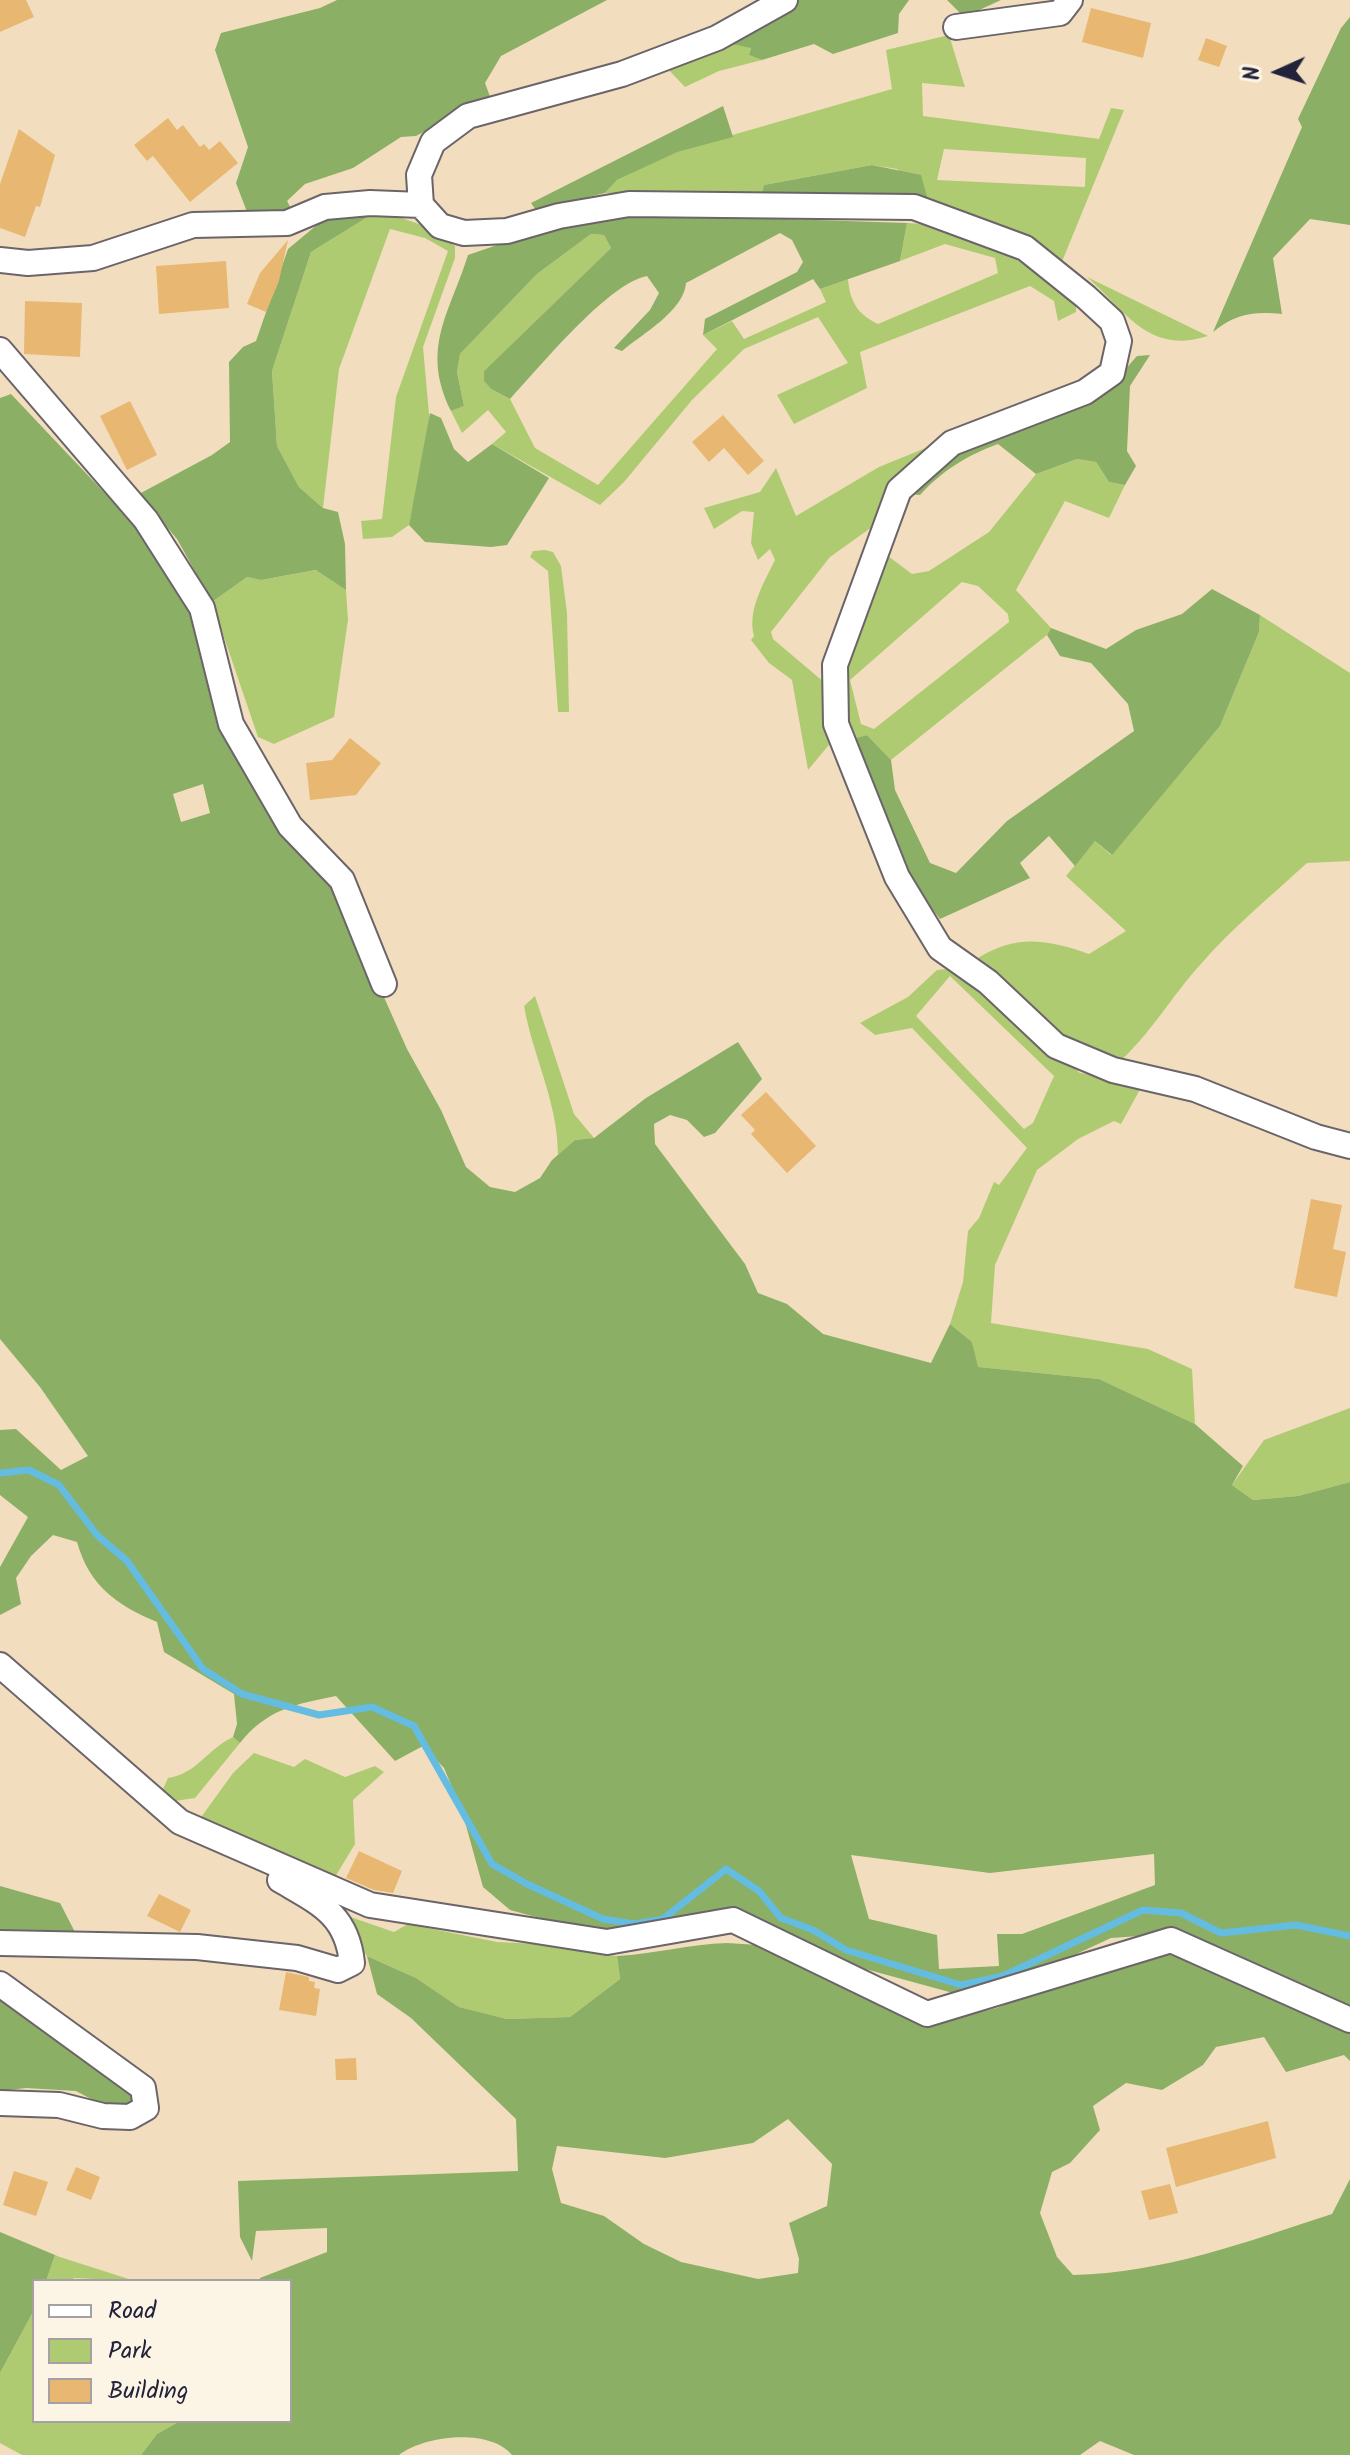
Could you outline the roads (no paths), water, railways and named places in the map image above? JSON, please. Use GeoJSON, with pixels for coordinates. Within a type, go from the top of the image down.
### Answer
{"type":"FeatureCollection","features":[{"type":"Feature","properties":{"kind":"street"},"geometry":{"type":"LineString","coordinates":[[785,0],[717,38],[622,74],[468,116],[433,142],[419,175],[421,205],[440,226],[464,233],[507,231],[559,216],[629,204],[914,207],[1025,248],[1112,321],[1119,341],[1112,373],[1085,392],[952,443],[899,490],[835,665],[836,724],[897,877],[940,948],[988,982],[1056,1046],[1113,1070],[1195,1089],[1316,1137],[1350,1146]]}},
{"type":"Feature","properties":{"kind":"street"},"geometry":{"type":"LineString","coordinates":[[956,27],[1060,13],[1070,0]]}},
{"type":"Feature","properties":{"kind":"street"},"geometry":{"type":"LineString","coordinates":[[0,260],[28,263],[93,258],[193,225],[287,223],[325,207],[370,203],[421,205]]}},
{"type":"Feature","properties":{"kind":"street"},"geometry":{"type":"LineString","coordinates":[[0,350],[146,520],[202,608],[231,724],[290,826],[342,880],[384,984]]}},
{"type":"Feature","properties":{"kind":"street"},"geometry":{"type":"LineString","coordinates":[[0,1665],[180,1822],[211,1845],[323,1906],[349,1938],[352,1963],[338,1970],[297,1958],[197,1947],[0,1943]]}},
{"type":"Feature","properties":{"kind":"street"},"geometry":{"type":"LineString","coordinates":[[180,1822],[370,1905],[607,1942],[733,1920],[927,2014],[1171,1940],[1350,2020]]}},
{"type":"Feature","properties":{"kind":"street"},"geometry":{"type":"LineString","coordinates":[[0,1984],[143,2088],[146,2108],[130,2117],[103,2116],[59,2105],[0,2103]]}},
{"type":"Feature","properties":{"kind":"waterway"},"geometry":{"type":"LineString","coordinates":[[0,1473],[29,1470],[59,1485],[97,1535],[127,1561],[203,1669],[242,1694],[319,1715],[372,1707],[414,1726],[492,1864],[603,1919],[634,1924],[663,1919],[726,1869],[759,1891],[781,1918],[813,1930],[846,1950],[961,1985],[1003,1976],[1143,1910],[1181,1913],[1221,1933],[1296,1925],[1350,1936]]}}]}
